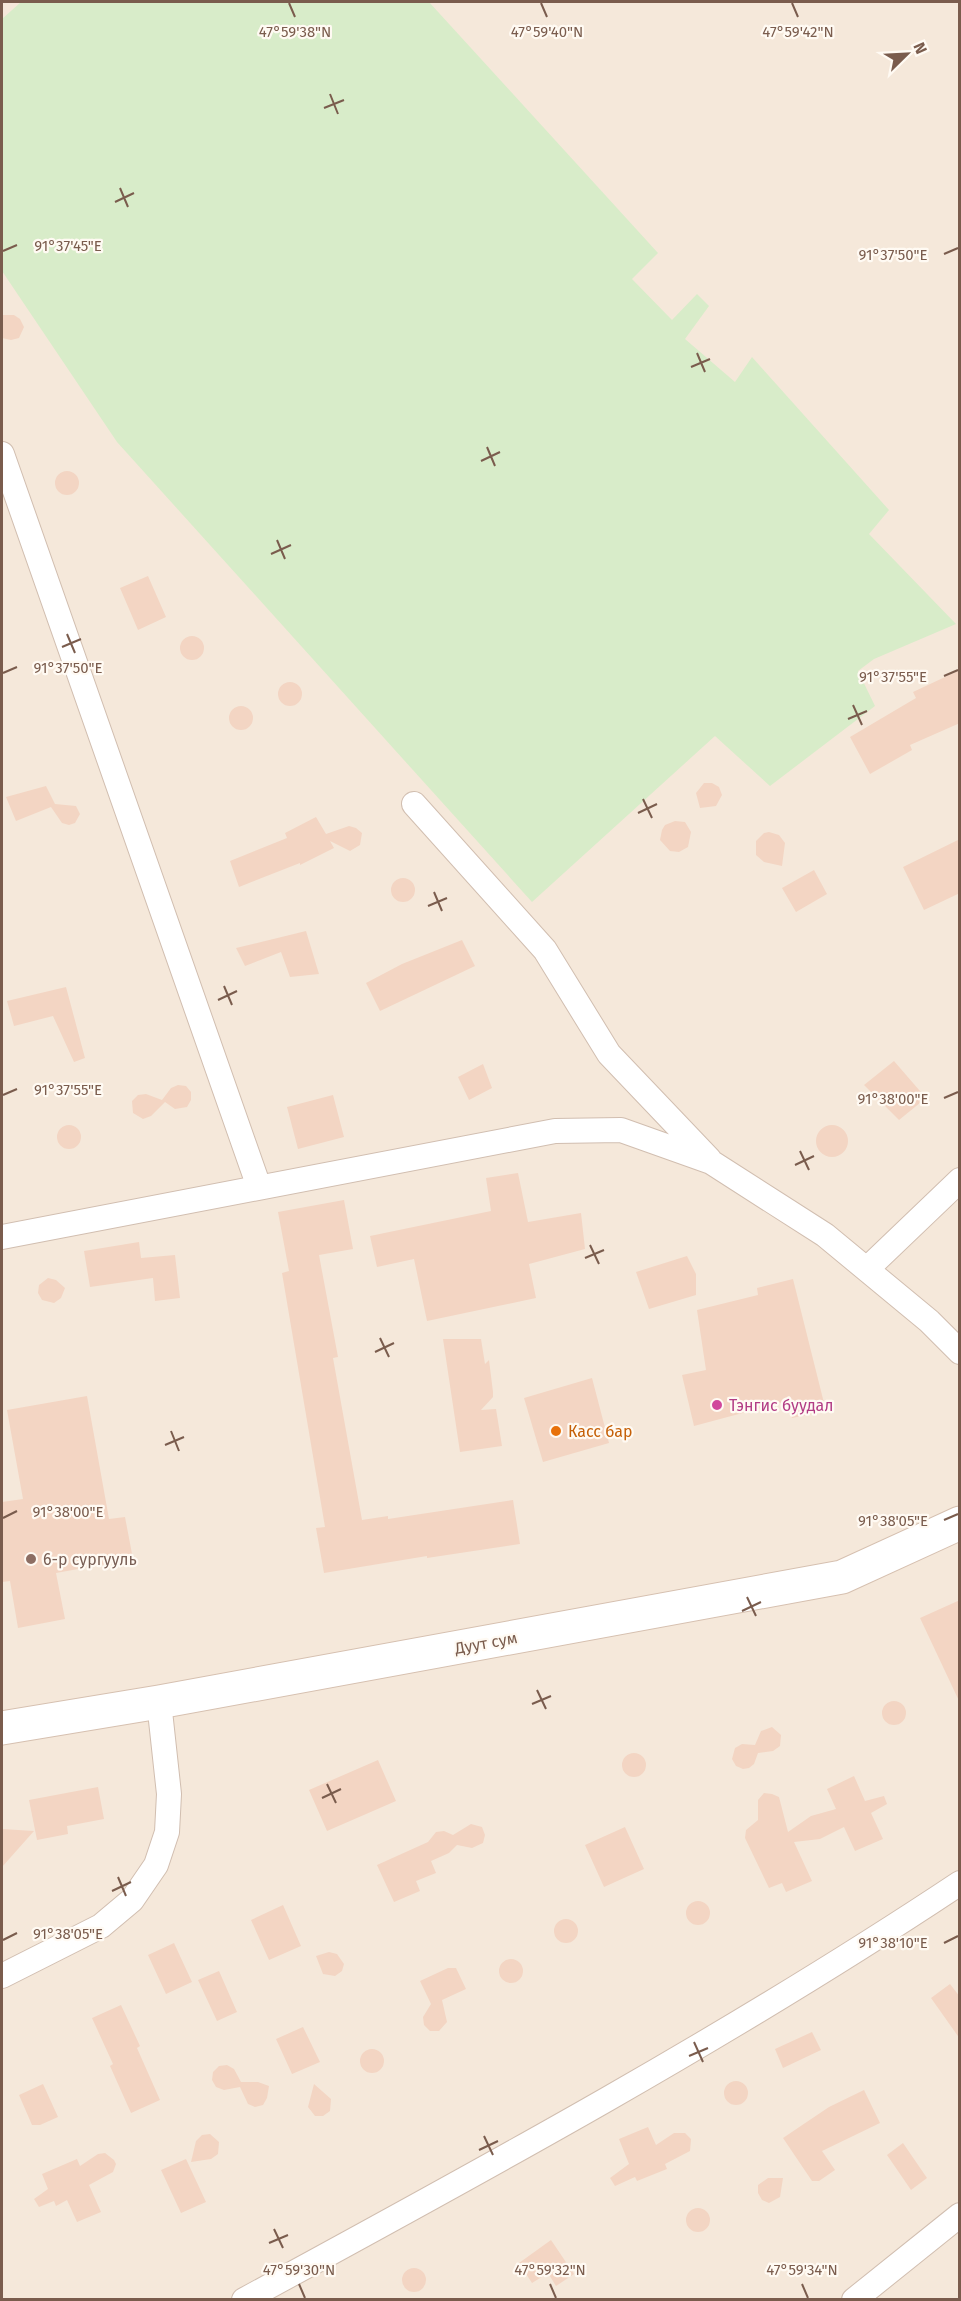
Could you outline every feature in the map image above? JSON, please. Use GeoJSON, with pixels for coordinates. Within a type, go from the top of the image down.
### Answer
{"type":"FeatureCollection","features":[{"type":"Feature","properties":{"kind":"main road","name":"Дуут сум"},"geometry":{"type":"LineString","coordinates":[[2,1728],[159,1702],[842,1577],[960,1523]]}},
{"type":"Feature","properties":{"kind":"street"},"geometry":{"type":"LineString","coordinates":[[2,454],[259,1187]]}},
{"type":"Feature","properties":{"kind":"street"},"geometry":{"type":"LineString","coordinates":[[414,804],[545,950],[609,1054],[711,1162]]}},
{"type":"Feature","properties":{"kind":"street"},"geometry":{"type":"LineString","coordinates":[[2,1238],[555,1131],[621,1130],[711,1162],[825,1235],[930,1321],[960,1352]]}},
{"type":"Feature","properties":{"kind":"street"},"geometry":{"type":"LineString","coordinates":[[867,1269],[960,1180]]}},
{"type":"Feature","properties":{"kind":"street"},"geometry":{"type":"LineString","coordinates":[[2,1976],[101,1926],[132,1900],[156,1865],[167,1832],[169,1794],[159,1702]]}},
{"type":"Feature","properties":{"kind":"street"},"geometry":{"type":"LineString","coordinates":[[244,2300],[545,2135],[784,1995],[960,1883]]}},
{"type":"Feature","properties":{"kind":"street"},"geometry":{"type":"LineString","coordinates":[[854,2300],[960,2215]]}},
{"type":"Feature","properties":{"kind":"shaded area"},"geometry":{"type":"Polygon","coordinates":[[[2,2],[959,2],[959,2299],[2,2299],[2,2]]]}},
{"type":"Feature","properties":{"kind":"green space"},"geometry":{"type":"Polygon","coordinates":[[[21,2],[429,2],[658,253],[632,279],[672,320],[697,294],[709,306],[685,339],[735,382],[752,357],[889,510],[869,534],[956,624],[874,659],[858,671],[875,706],[770,786],[715,736],[532,902],[117,442],[2,271],[2,19],[21,2]]]}},
{"type":"Feature","properties":{"kind":"building"},"geometry":{"type":"Polygon","coordinates":[[[2,315],[14,315],[20,319],[24,327],[19,338],[11,340],[2,338],[2,315]]]}},
{"type":"Feature","properties":{"kind":"building"},"geometry":{"type":"Polygon","coordinates":[[[67,471],[76,474],[79,483],[76,492],[67,495],[58,492],[55,483],[58,474],[67,471]]]}},
{"type":"Feature","properties":{"kind":"building"},"geometry":{"type":"Polygon","coordinates":[[[148,576],[166,617],[138,630],[120,588],[148,576]]]}},
{"type":"Feature","properties":{"kind":"building"},"geometry":{"type":"Polygon","coordinates":[[[192,636],[201,639],[204,648],[201,657],[192,660],[183,657],[180,648],[183,639],[192,636]]]}},
{"type":"Feature","properties":{"kind":"building"},"geometry":{"type":"Polygon","coordinates":[[[960,670],[960,723],[910,745],[912,750],[870,774],[850,737],[916,698],[913,692],[960,670]]]}},
{"type":"Feature","properties":{"kind":"building"},"geometry":{"type":"Polygon","coordinates":[[[290,682],[299,685],[302,694],[299,703],[290,706],[281,703],[278,694],[281,685],[290,682]]]}},
{"type":"Feature","properties":{"kind":"building"},"geometry":{"type":"Polygon","coordinates":[[[241,706],[250,709],[253,718],[250,727],[241,730],[232,727],[229,718],[232,709],[241,706]]]}},
{"type":"Feature","properties":{"kind":"building"},"geometry":{"type":"Polygon","coordinates":[[[704,783],[712,783],[719,787],[722,795],[716,806],[700,808],[696,793],[704,783]]]}},
{"type":"Feature","properties":{"kind":"building"},"geometry":{"type":"Polygon","coordinates":[[[46,786],[55,804],[76,806],[80,814],[75,823],[69,825],[62,823],[51,807],[16,821],[6,797],[46,786]]]}},
{"type":"Feature","properties":{"kind":"building"},"geometry":{"type":"Polygon","coordinates":[[[316,817],[326,834],[349,826],[356,828],[362,833],[360,845],[350,851],[330,841],[334,848],[300,865],[300,863],[239,887],[230,861],[287,838],[285,833],[316,817]]]}},
{"type":"Feature","properties":{"kind":"building"},"geometry":{"type":"Polygon","coordinates":[[[675,821],[685,822],[691,832],[688,847],[679,852],[670,851],[660,840],[665,825],[675,821]]]}},
{"type":"Feature","properties":{"kind":"building"},"geometry":{"type":"Polygon","coordinates":[[[764,833],[779,835],[785,843],[782,866],[764,862],[756,855],[756,841],[764,833]]]}},
{"type":"Feature","properties":{"kind":"building"},"geometry":{"type":"Polygon","coordinates":[[[960,839],[960,893],[924,910],[903,867],[960,839]]]}},
{"type":"Feature","properties":{"kind":"building"},"geometry":{"type":"Polygon","coordinates":[[[814,870],[827,894],[796,912],[782,888],[814,870]]]}},
{"type":"Feature","properties":{"kind":"building"},"geometry":{"type":"Polygon","coordinates":[[[403,878],[412,881],[415,890],[412,899],[403,902],[394,899],[391,890],[394,881],[403,878]]]}},
{"type":"Feature","properties":{"kind":"building"},"geometry":{"type":"Polygon","coordinates":[[[306,931],[319,974],[290,977],[281,952],[245,966],[236,948],[306,931]]]}},
{"type":"Feature","properties":{"kind":"building"},"geometry":{"type":"Polygon","coordinates":[[[462,940],[475,966],[380,1011],[366,983],[402,964],[462,940]]]}},
{"type":"Feature","properties":{"kind":"building"},"geometry":{"type":"Polygon","coordinates":[[[66,987],[85,1058],[74,1062],[53,1016],[14,1026],[7,1001],[66,987]]]}},
{"type":"Feature","properties":{"kind":"building"},"geometry":{"type":"Polygon","coordinates":[[[894,1061],[926,1098],[899,1120],[864,1085],[894,1061]]]}},
{"type":"Feature","properties":{"kind":"building"},"geometry":{"type":"Polygon","coordinates":[[[483,1064],[492,1088],[469,1100],[458,1077],[483,1064]]]}},
{"type":"Feature","properties":{"kind":"building"},"geometry":{"type":"Polygon","coordinates":[[[178,1085],[186,1086],[191,1092],[191,1100],[187,1107],[175,1109],[165,1102],[151,1116],[143,1119],[133,1113],[132,1101],[138,1095],[146,1094],[162,1100],[171,1088],[178,1085]]]}},
{"type":"Feature","properties":{"kind":"building"},"geometry":{"type":"Polygon","coordinates":[[[333,1095],[344,1137],[298,1149],[287,1107],[333,1095]]]}},
{"type":"Feature","properties":{"kind":"building"},"geometry":{"type":"Polygon","coordinates":[[[69,1125],[78,1128],[81,1137],[78,1146],[69,1149],[60,1146],[57,1137],[60,1128],[69,1125]]]}},
{"type":"Feature","properties":{"kind":"building"},"geometry":{"type":"Polygon","coordinates":[[[832,1125],[843,1130],[848,1141],[843,1152],[832,1157],[821,1152],[816,1141],[821,1130],[832,1125]]]}},
{"type":"Feature","properties":{"kind":"building"},"geometry":{"type":"Polygon","coordinates":[[[518,1173],[528,1222],[581,1213],[585,1249],[529,1264],[536,1298],[427,1321],[414,1259],[377,1267],[370,1236],[491,1211],[486,1178],[518,1173]]]}},
{"type":"Feature","properties":{"kind":"building"},"geometry":{"type":"Polygon","coordinates":[[[344,1200],[353,1249],[319,1255],[338,1357],[333,1358],[362,1520],[388,1516],[388,1519],[513,1500],[520,1544],[324,1573],[316,1528],[325,1527],[282,1273],[289,1271],[278,1212],[344,1200]]]}},
{"type":"Feature","properties":{"kind":"building"},"geometry":{"type":"Polygon","coordinates":[[[139,1242],[141,1258],[175,1255],[180,1298],[155,1301],[153,1278],[90,1287],[84,1251],[139,1242]]]}},
{"type":"Feature","properties":{"kind":"building"},"geometry":{"type":"Polygon","coordinates":[[[687,1256],[696,1274],[696,1295],[649,1309],[636,1272],[687,1256]]]}},
{"type":"Feature","properties":{"kind":"building"},"geometry":{"type":"Polygon","coordinates":[[[48,1278],[56,1280],[65,1288],[61,1298],[54,1303],[42,1300],[38,1293],[39,1285],[48,1278]]]}},
{"type":"Feature","properties":{"kind":"building"},"geometry":{"type":"Polygon","coordinates":[[[793,1279],[826,1411],[792,1418],[787,1401],[694,1426],[682,1375],[706,1370],[697,1310],[758,1295],[757,1288],[793,1279]]]}},
{"type":"Feature","properties":{"kind":"building"},"geometry":{"type":"Polygon","coordinates":[[[443,1339],[481,1339],[485,1364],[489,1360],[493,1397],[481,1410],[496,1409],[502,1446],[460,1452],[443,1339]]]}},
{"type":"Feature","properties":{"kind":"building"},"geometry":{"type":"Polygon","coordinates":[[[592,1378],[609,1443],[543,1462],[524,1398],[592,1378]]]}},
{"type":"Feature","properties":{"kind":"building","name":"6-р сургууль"},"geometry":{"type":"Polygon","coordinates":[[[87,1396],[109,1519],[125,1517],[133,1559],[56,1573],[65,1619],[18,1628],[10,1581],[2,1582],[2,1502],[23,1499],[7,1410],[87,1396]]]}},
{"type":"Feature","properties":{"kind":"building"},"geometry":{"type":"Polygon","coordinates":[[[960,1600],[960,1703],[920,1618],[960,1600]]]}},
{"type":"Feature","properties":{"kind":"building"},"geometry":{"type":"Polygon","coordinates":[[[894,1701],[903,1704],[906,1713],[903,1722],[894,1725],[885,1722],[882,1713],[885,1704],[894,1701]]]}},
{"type":"Feature","properties":{"kind":"building"},"geometry":{"type":"Polygon","coordinates":[[[772,1727],[781,1735],[780,1746],[773,1751],[758,1753],[754,1764],[749,1768],[743,1769],[736,1766],[732,1759],[735,1748],[742,1744],[755,1745],[761,1731],[772,1727]]]}},
{"type":"Feature","properties":{"kind":"building"},"geometry":{"type":"Polygon","coordinates":[[[634,1753],[643,1756],[646,1765],[643,1774],[634,1777],[625,1774],[622,1765],[625,1756],[634,1753]]]}},
{"type":"Feature","properties":{"kind":"building"},"geometry":{"type":"Polygon","coordinates":[[[378,1760],[396,1801],[327,1831],[309,1790],[378,1760]]]}},
{"type":"Feature","properties":{"kind":"building"},"geometry":{"type":"Polygon","coordinates":[[[854,1776],[865,1801],[884,1796],[887,1804],[871,1813],[883,1839],[855,1851],[844,1827],[820,1839],[794,1842],[812,1881],[786,1892],[782,1883],[769,1888],[745,1838],[746,1830],[758,1820],[758,1800],[764,1793],[779,1797],[788,1832],[811,1816],[836,1809],[827,1789],[854,1776]]]}},
{"type":"Feature","properties":{"kind":"building"},"geometry":{"type":"Polygon","coordinates":[[[98,1787],[104,1819],[67,1826],[68,1834],[37,1840],[29,1800],[98,1787]]]}},
{"type":"Feature","properties":{"kind":"building"},"geometry":{"type":"Polygon","coordinates":[[[471,1824],[482,1827],[485,1835],[483,1843],[472,1848],[457,1845],[449,1853],[431,1861],[436,1873],[416,1881],[420,1891],[394,1902],[377,1865],[428,1842],[436,1832],[444,1831],[453,1835],[471,1824]]]}},
{"type":"Feature","properties":{"kind":"building"},"geometry":{"type":"Polygon","coordinates":[[[625,1827],[644,1869],[604,1887],[585,1845],[625,1827]]]}},
{"type":"Feature","properties":{"kind":"building"},"geometry":{"type":"Polygon","coordinates":[[[2,1829],[34,1831],[2,1867],[2,1829]]]}},
{"type":"Feature","properties":{"kind":"building"},"geometry":{"type":"Polygon","coordinates":[[[698,1901],[707,1904],[710,1913],[707,1922],[698,1925],[689,1922],[686,1913],[689,1904],[698,1901]]]}},
{"type":"Feature","properties":{"kind":"building"},"geometry":{"type":"Polygon","coordinates":[[[283,1905],[301,1946],[269,1960],[251,1920],[283,1905]]]}},
{"type":"Feature","properties":{"kind":"building"},"geometry":{"type":"Polygon","coordinates":[[[566,1919],[575,1922],[578,1931],[575,1940],[566,1943],[557,1940],[554,1931],[557,1922],[566,1919]]]}},
{"type":"Feature","properties":{"kind":"building"},"geometry":{"type":"Polygon","coordinates":[[[174,1943],[192,1982],[166,1994],[148,1955],[174,1943]]]}},
{"type":"Feature","properties":{"kind":"building"},"geometry":{"type":"Polygon","coordinates":[[[329,1952],[337,1954],[344,1964],[342,1971],[335,1976],[323,1974],[316,1956],[329,1952]]]}},
{"type":"Feature","properties":{"kind":"building"},"geometry":{"type":"Polygon","coordinates":[[[511,1959],[520,1962],[523,1971],[520,1980],[511,1983],[502,1980],[499,1971],[502,1962],[511,1959]]]}},
{"type":"Feature","properties":{"kind":"building"},"geometry":{"type":"Polygon","coordinates":[[[448,1968],[456,1968],[466,1989],[442,2000],[447,2022],[439,2031],[430,2031],[424,2025],[423,2017],[431,2004],[420,1981],[448,1968]]]}},
{"type":"Feature","properties":{"kind":"building"},"geometry":{"type":"Polygon","coordinates":[[[219,1971],[237,2012],[217,2021],[198,1980],[219,1971]]]}},
{"type":"Feature","properties":{"kind":"building"},"geometry":{"type":"Polygon","coordinates":[[[950,1984],[960,1997],[960,2039],[931,1998],[950,1984]]]}},
{"type":"Feature","properties":{"kind":"building"},"geometry":{"type":"Polygon","coordinates":[[[121,2005],[140,2046],[137,2048],[160,2100],[131,2113],[110,2066],[113,2064],[92,2018],[121,2005]]]}},
{"type":"Feature","properties":{"kind":"building"},"geometry":{"type":"Polygon","coordinates":[[[303,2027],[320,2062],[292,2074],[276,2039],[303,2027]]]}},
{"type":"Feature","properties":{"kind":"building"},"geometry":{"type":"Polygon","coordinates":[[[812,2032],[821,2050],[783,2068],[775,2049],[812,2032]]]}},
{"type":"Feature","properties":{"kind":"building"},"geometry":{"type":"Polygon","coordinates":[[[372,2049],[381,2052],[384,2061],[381,2070],[372,2073],[363,2070],[360,2061],[363,2052],[372,2049]]]}},
{"type":"Feature","properties":{"kind":"building"},"geometry":{"type":"Polygon","coordinates":[[[227,2065],[234,2069],[241,2082],[258,2082],[269,2086],[263,2105],[255,2107],[248,2104],[240,2087],[224,2090],[216,2087],[212,2080],[213,2072],[219,2066],[227,2065]]]}},
{"type":"Feature","properties":{"kind":"building"},"geometry":{"type":"Polygon","coordinates":[[[736,2081],[745,2084],[748,2093],[745,2102],[736,2105],[727,2102],[724,2093],[727,2084],[736,2081]]]}},
{"type":"Feature","properties":{"kind":"building"},"geometry":{"type":"Polygon","coordinates":[[[43,2084],[58,2117],[40,2125],[32,2125],[19,2095],[43,2084]]]}},
{"type":"Feature","properties":{"kind":"building"},"geometry":{"type":"Polygon","coordinates":[[[314,2084],[331,2099],[330,2111],[323,2116],[315,2116],[308,2107],[314,2084]]]}},
{"type":"Feature","properties":{"kind":"building"},"geometry":{"type":"Polygon","coordinates":[[[864,2090],[880,2123],[822,2151],[835,2170],[819,2181],[812,2181],[783,2138],[829,2107],[864,2090]]]}},
{"type":"Feature","properties":{"kind":"building"},"geometry":{"type":"Polygon","coordinates":[[[648,2127],[656,2145],[674,2133],[685,2133],[691,2139],[690,2151],[665,2164],[667,2169],[637,2181],[635,2177],[615,2186],[610,2178],[629,2164],[619,2139],[648,2127]]]}},
{"type":"Feature","properties":{"kind":"building"},"geometry":{"type":"Polygon","coordinates":[[[210,2134],[219,2142],[218,2154],[211,2159],[191,2162],[196,2141],[202,2135],[210,2134]]]}},
{"type":"Feature","properties":{"kind":"building"},"geometry":{"type":"Polygon","coordinates":[[[903,2143],[927,2178],[911,2190],[887,2155],[903,2143]]]}},
{"type":"Feature","properties":{"kind":"building"},"geometry":{"type":"Polygon","coordinates":[[[105,2153],[116,2164],[113,2172],[89,2185],[101,2212],[77,2222],[67,2200],[56,2206],[54,2201],[39,2207],[34,2199],[48,2189],[42,2174],[77,2159],[80,2166],[98,2154],[105,2153]]]}},
{"type":"Feature","properties":{"kind":"building"},"geometry":{"type":"Polygon","coordinates":[[[186,2159],[206,2202],[181,2213],[161,2170],[186,2159]]]}},
{"type":"Feature","properties":{"kind":"building"},"geometry":{"type":"Polygon","coordinates":[[[768,2178],[783,2178],[780,2197],[769,2203],[762,2200],[758,2193],[758,2185],[768,2178]]]}},
{"type":"Feature","properties":{"kind":"building"},"geometry":{"type":"Polygon","coordinates":[[[698,2208],[707,2211],[710,2220],[707,2229],[698,2232],[689,2229],[686,2220],[689,2211],[698,2208]]]}},
{"type":"Feature","properties":{"kind":"building"},"geometry":{"type":"Polygon","coordinates":[[[551,2240],[574,2274],[556,2286],[548,2273],[532,2283],[519,2263],[551,2240]]]}},
{"type":"Feature","properties":{"kind":"building"},"geometry":{"type":"Polygon","coordinates":[[[414,2268],[423,2271],[426,2280],[423,2289],[414,2292],[405,2289],[402,2280],[405,2271],[414,2268]]]}},
{"type":"Feature","properties":{"kind":"place","name":"Тэнгис буудал"},"geometry":{"type":"Point","coordinates":[717,1405]}},
{"type":"Feature","properties":{"kind":"place","name":"Касс бар"},"geometry":{"type":"Point","coordinates":[556,1431]}},
{"type":"Feature","properties":{"kind":"place","name":"6-р сургууль"},"geometry":{"type":"Point","coordinates":[31,1559]}}]}
